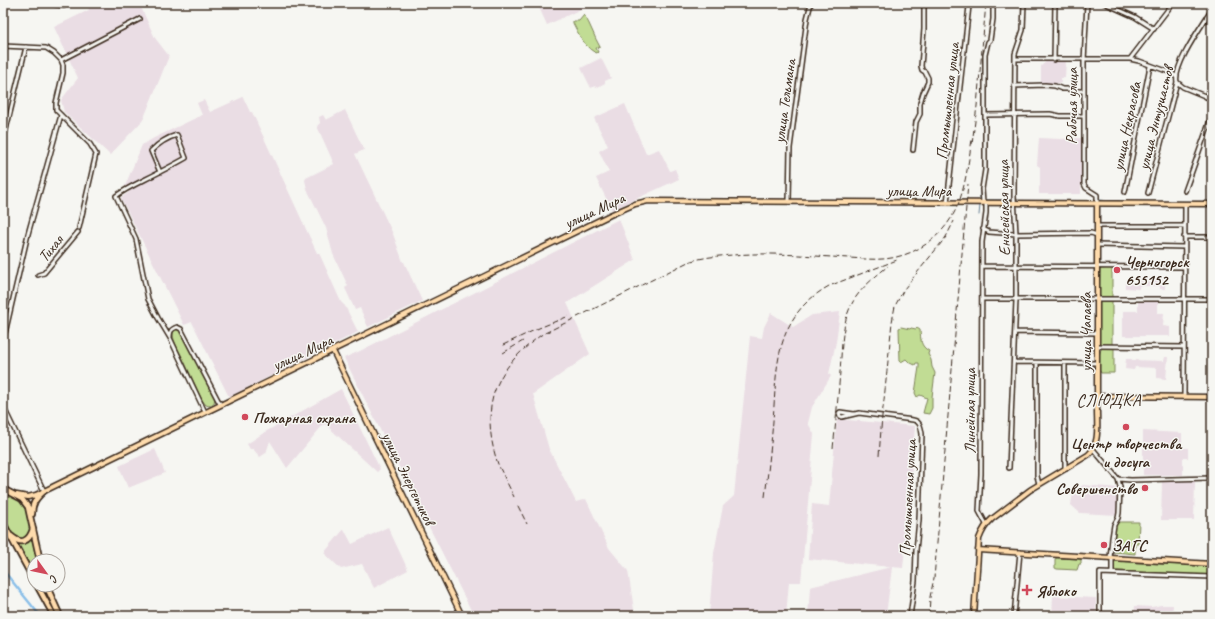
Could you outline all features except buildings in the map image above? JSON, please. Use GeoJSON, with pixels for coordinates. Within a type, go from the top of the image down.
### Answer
{"type":"FeatureCollection","features":[{"type":"Feature","properties":{"kind":"highway"},"geometry":{"type":"LineString","coordinates":[[3,489],[22,499],[28,507],[32,520]]}},
{"type":"Feature","properties":{"kind":"highway"},"geometry":{"type":"LineString","coordinates":[[38,553],[33,528],[32,510],[37,496],[44,491]]}},
{"type":"Feature","properties":{"kind":"highway"},"geometry":{"type":"LineString","coordinates":[[3,493],[15,495]]}},
{"type":"Feature","properties":{"kind":"highway"},"geometry":{"type":"LineString","coordinates":[[3,523],[26,565]]}},
{"type":"Feature","properties":{"kind":"highway"},"geometry":{"type":"LineString","coordinates":[[9,533],[13,538],[22,542],[29,538],[33,528]]}},
{"type":"Feature","properties":{"kind":"highway"},"geometry":{"type":"LineString","coordinates":[[41,593],[54,616]]}},
{"type":"Feature","properties":{"kind":"highway"},"geometry":{"type":"LineString","coordinates":[[50,593],[60,616]]}},
{"type":"Feature","properties":{"kind":"main road","name":"улица Мира"},"geometry":{"type":"LineString","coordinates":[[15,495],[28,497],[44,491],[220,404],[333,351],[639,202],[1212,204]]}},
{"type":"Feature","properties":{"kind":"main road","name":"улица Чапаева"},"geometry":{"type":"LineString","coordinates":[[1093,449],[1097,437],[1097,204]]}},
{"type":"Feature","properties":{"kind":"main road","name":"улица Энергетиков"},"geometry":{"type":"LineString","coordinates":[[333,351],[462,616]]}},
{"type":"Feature","properties":{"kind":"main road"},"geometry":{"type":"LineString","coordinates":[[1097,396],[1212,397]]}},
{"type":"Feature","properties":{"kind":"main road"},"geometry":{"type":"LineString","coordinates":[[974,616],[979,539],[986,524],[1039,484],[1084,459],[1093,449]]}},
{"type":"Feature","properties":{"kind":"main road"},"geometry":{"type":"LineString","coordinates":[[978,550],[1212,564]]}},
{"type":"Feature","properties":{"kind":"street"},"geometry":{"type":"LineString","coordinates":[[50,3],[64,6],[64,3]]}},
{"type":"Feature","properties":{"kind":"street","name":"улица Тельмана"},"geometry":{"type":"LineString","coordinates":[[789,202],[790,148],[807,19],[811,3]]}},
{"type":"Feature","properties":{"kind":"street"},"geometry":{"type":"LineString","coordinates":[[913,150],[916,122],[920,114],[920,103],[928,82],[928,78],[921,66],[924,29],[924,3]]}},
{"type":"Feature","properties":{"kind":"street","name":"Промышленная улица"},"geometry":{"type":"LineString","coordinates":[[947,202],[965,41],[968,27],[969,3]]}},
{"type":"Feature","properties":{"kind":"street","name":"Линейная улица"},"geometry":{"type":"LineString","coordinates":[[986,524],[979,511],[981,474],[982,242],[984,203],[982,189],[985,170],[985,54],[988,42],[990,40],[993,19],[993,3]]}},
{"type":"Feature","properties":{"kind":"street","name":"Енисейская улица"},"geometry":{"type":"LineString","coordinates":[[1009,468],[1016,300],[1016,234],[1014,203],[1015,53],[1022,36],[1024,3]]}},
{"type":"Feature","properties":{"kind":"street"},"geometry":{"type":"LineString","coordinates":[[1054,60],[1055,3]]}},
{"type":"Feature","properties":{"kind":"street","name":"Рабочая улица"},"geometry":{"type":"LineString","coordinates":[[1087,3],[1083,91],[1084,184],[1086,188],[1098,194],[1097,204]]}},
{"type":"Feature","properties":{"kind":"street"},"geometry":{"type":"LineString","coordinates":[[1104,3],[1135,17],[1154,29]]}},
{"type":"Feature","properties":{"kind":"street"},"geometry":{"type":"LineString","coordinates":[[1130,59],[1173,3]]}},
{"type":"Feature","properties":{"kind":"street","name":"улица Энтузиастов"},"geometry":{"type":"LineString","coordinates":[[1148,193],[1177,82],[1176,77],[1178,67],[1212,9]]}},
{"type":"Feature","properties":{"kind":"street"},"geometry":{"type":"LineString","coordinates":[[61,60],[140,19]]}},
{"type":"Feature","properties":{"kind":"street"},"geometry":{"type":"LineString","coordinates":[[3,46],[46,48],[61,60],[63,65],[63,73],[55,107],[56,110],[90,144],[96,154],[79,228]]}},
{"type":"Feature","properties":{"kind":"street"},"geometry":{"type":"LineString","coordinates":[[3,142],[26,47]]}},
{"type":"Feature","properties":{"kind":"street"},"geometry":{"type":"LineString","coordinates":[[1136,53],[1139,61]]}},
{"type":"Feature","properties":{"kind":"street"},"geometry":{"type":"LineString","coordinates":[[1015,59],[1130,59],[1172,73],[1176,77]]}},
{"type":"Feature","properties":{"kind":"street","name":"улица Некрасова"},"geometry":{"type":"LineString","coordinates":[[1125,192],[1150,66]]}},
{"type":"Feature","properties":{"kind":"street"},"geometry":{"type":"LineString","coordinates":[[1177,82],[1183,87],[1212,99]]}},
{"type":"Feature","properties":{"kind":"street"},"geometry":{"type":"LineString","coordinates":[[1014,86],[1045,85],[1069,89],[1072,91],[1083,91]]}},
{"type":"Feature","properties":{"kind":"street"},"geometry":{"type":"LineString","coordinates":[[1206,97],[1212,85]]}},
{"type":"Feature","properties":{"kind":"street"},"geometry":{"type":"LineString","coordinates":[[986,115],[1050,114],[1060,116],[1083,116]]}},
{"type":"Feature","properties":{"kind":"street"},"geometry":{"type":"LineString","coordinates":[[3,342],[28,234],[61,115]]}},
{"type":"Feature","properties":{"kind":"street"},"geometry":{"type":"LineString","coordinates":[[1185,191],[1212,115]]}},
{"type":"Feature","properties":{"kind":"street"},"geometry":{"type":"LineString","coordinates":[[160,172],[151,152],[158,143],[177,135],[186,158],[116,196],[136,239],[148,299],[170,338],[205,412]]}},
{"type":"Feature","properties":{"kind":"street"},"geometry":{"type":"LineString","coordinates":[[1184,397],[1185,204]]}},
{"type":"Feature","properties":{"kind":"street"},"geometry":{"type":"LineString","coordinates":[[1097,226],[1184,226]]}},
{"type":"Feature","properties":{"kind":"street"},"geometry":{"type":"LineString","coordinates":[[983,229],[989,232],[1016,234],[1097,235]]}},
{"type":"Feature","properties":{"kind":"street","name":"Тихая"},"geometry":{"type":"LineString","coordinates":[[38,275],[44,273],[78,232]]}},
{"type":"Feature","properties":{"kind":"street"},"geometry":{"type":"LineString","coordinates":[[1184,237],[1212,237]]}},
{"type":"Feature","properties":{"kind":"street"},"geometry":{"type":"LineString","coordinates":[[1097,245],[1184,247]]}},
{"type":"Feature","properties":{"kind":"street"},"geometry":{"type":"LineString","coordinates":[[982,266],[1184,267]]}},
{"type":"Feature","properties":{"kind":"street"},"geometry":{"type":"LineString","coordinates":[[982,299],[1212,299]]}},
{"type":"Feature","properties":{"kind":"street"},"geometry":{"type":"LineString","coordinates":[[170,338],[170,332],[172,329],[177,327],[181,329],[220,404]]}},
{"type":"Feature","properties":{"kind":"street"},"geometry":{"type":"LineString","coordinates":[[1015,332],[1097,333]]}},
{"type":"Feature","properties":{"kind":"street"},"geometry":{"type":"LineString","coordinates":[[1097,346],[1184,347]]}},
{"type":"Feature","properties":{"kind":"street"},"geometry":{"type":"LineString","coordinates":[[1014,362],[1097,363]]}},
{"type":"Feature","properties":{"kind":"street"},"geometry":{"type":"LineString","coordinates":[[1037,363],[1037,476],[1039,484]]}},
{"type":"Feature","properties":{"kind":"street","name":"улица Чапаева"},"geometry":{"type":"LineString","coordinates":[[1065,363],[1066,469]]}},
{"type":"Feature","properties":{"kind":"street"},"geometry":{"type":"LineString","coordinates":[[3,406],[44,491]]}},
{"type":"Feature","properties":{"kind":"street","name":"Промышленная улица"},"geometry":{"type":"LineString","coordinates":[[854,414],[913,420],[918,422],[921,426],[919,520],[915,581],[910,616]]}},
{"type":"Feature","properties":{"kind":"street"},"geometry":{"type":"LineString","coordinates":[[1093,449],[1118,479],[1120,487],[1119,513],[1114,525],[1112,538],[1112,573]]}},
{"type":"Feature","properties":{"kind":"street"},"geometry":{"type":"LineString","coordinates":[[1118,479],[1212,478]]}},
{"type":"Feature","properties":{"kind":"street"},"geometry":{"type":"LineString","coordinates":[[1014,616],[1020,552]]}},
{"type":"Feature","properties":{"kind":"street"},"geometry":{"type":"LineString","coordinates":[[1100,616],[1100,573],[1212,577]]}},
{"type":"Feature","properties":{"kind":"shaded area"},"geometry":{"type":"Polygon","coordinates":[[[94,3],[139,3],[155,38],[169,56],[143,120],[110,155],[64,112],[61,100],[78,78],[54,27],[89,10],[88,6],[94,3]]]}},
{"type":"Feature","properties":{"kind":"shaded area"},"geometry":{"type":"Polygon","coordinates":[[[537,3],[594,3],[547,25],[537,3]]]}},
{"type":"Feature","properties":{"kind":"shaded area"},"geometry":{"type":"Polygon","coordinates":[[[601,58],[611,78],[596,88],[595,86],[591,88],[581,68],[601,58]]]}},
{"type":"Feature","properties":{"kind":"shaded area"},"geometry":{"type":"Polygon","coordinates":[[[1047,61],[1066,61],[1065,78],[1061,78],[1061,83],[1041,83],[1041,66],[1047,61]]]}},
{"type":"Feature","properties":{"kind":"shaded area"},"geometry":{"type":"Polygon","coordinates":[[[243,97],[250,112],[252,112],[317,253],[319,253],[341,302],[345,306],[358,332],[229,397],[192,322],[184,325],[121,198],[129,192],[125,186],[142,145],[202,115],[197,103],[204,100],[210,112],[243,97]]]}},
{"type":"Feature","properties":{"kind":"shaded area"},"geometry":{"type":"Polygon","coordinates":[[[625,104],[646,154],[659,149],[670,171],[675,169],[679,179],[612,210],[596,178],[609,172],[599,151],[608,146],[594,118],[625,104]]]}},
{"type":"Feature","properties":{"kind":"shaded area"},"geometry":{"type":"Polygon","coordinates":[[[345,110],[364,150],[355,154],[393,234],[403,262],[422,301],[368,327],[360,308],[355,310],[345,288],[348,286],[333,254],[326,228],[307,189],[305,180],[306,178],[334,164],[317,126],[320,123],[319,117],[323,115],[326,120],[345,110]]]}},
{"type":"Feature","properties":{"kind":"shaded area"},"geometry":{"type":"Polygon","coordinates":[[[1039,138],[1081,138],[1081,194],[1039,194],[1040,167],[1037,165],[1039,138]]]}},
{"type":"Feature","properties":{"kind":"shaded area"},"geometry":{"type":"Polygon","coordinates":[[[619,219],[635,260],[567,303],[590,354],[533,394],[549,449],[576,502],[586,499],[609,548],[628,571],[635,616],[474,616],[344,358],[619,219]]]}},
{"type":"Feature","properties":{"kind":"shaded area"},"geometry":{"type":"Polygon","coordinates":[[[1136,278],[1165,278],[1165,289],[1160,289],[1160,286],[1139,286],[1139,289],[1125,288],[1125,282],[1136,282],[1136,278]]]}},
{"type":"Feature","properties":{"kind":"shaded area"},"geometry":{"type":"Polygon","coordinates":[[[1138,302],[1158,302],[1158,313],[1164,313],[1163,326],[1170,327],[1170,336],[1123,336],[1123,311],[1138,311],[1138,302]]]}},
{"type":"Feature","properties":{"kind":"shaded area"},"geometry":{"type":"Polygon","coordinates":[[[840,312],[836,342],[829,374],[831,376],[812,407],[808,423],[814,434],[801,582],[789,582],[786,616],[709,616],[714,553],[723,506],[734,496],[750,336],[762,338],[764,327],[771,313],[793,327],[812,315],[840,312]]]}},
{"type":"Feature","properties":{"kind":"shaded area"},"geometry":{"type":"Polygon","coordinates":[[[1165,357],[1168,357],[1166,379],[1157,378],[1157,368],[1135,367],[1134,370],[1125,369],[1126,359],[1164,361],[1165,357]]]}},
{"type":"Feature","properties":{"kind":"shaded area"},"geometry":{"type":"Polygon","coordinates":[[[341,389],[380,469],[377,472],[325,424],[287,468],[270,441],[266,453],[260,457],[253,449],[250,449],[247,444],[265,432],[341,389]]]}},
{"type":"Feature","properties":{"kind":"shaded area"},"geometry":{"type":"Polygon","coordinates":[[[837,419],[915,426],[903,568],[892,567],[886,616],[808,616],[810,587],[891,567],[808,559],[812,504],[829,506],[837,419]]]}},
{"type":"Feature","properties":{"kind":"shaded area"},"geometry":{"type":"Polygon","coordinates":[[[1143,431],[1182,433],[1182,448],[1188,448],[1188,458],[1183,458],[1183,475],[1143,475],[1143,431]]]}},
{"type":"Feature","properties":{"kind":"shaded area"},"geometry":{"type":"Polygon","coordinates":[[[155,449],[165,473],[128,488],[119,466],[155,449]]]}},
{"type":"Feature","properties":{"kind":"shaded area"},"geometry":{"type":"Polygon","coordinates":[[[1195,481],[1194,520],[1161,520],[1162,482],[1195,481]]]}},
{"type":"Feature","properties":{"kind":"shaded area"},"geometry":{"type":"Polygon","coordinates":[[[1083,485],[1119,488],[1117,515],[1080,513],[1071,505],[1073,492],[1083,485]]]}},
{"type":"Feature","properties":{"kind":"shaded area"},"geometry":{"type":"Polygon","coordinates":[[[388,527],[408,570],[374,588],[362,564],[341,569],[324,553],[344,529],[352,544],[388,527]]]}},
{"type":"Feature","properties":{"kind":"shaded area"},"geometry":{"type":"Polygon","coordinates":[[[1053,596],[1096,598],[1096,616],[1052,616],[1053,596]]]}},
{"type":"Feature","properties":{"kind":"shaded area"},"geometry":{"type":"Polygon","coordinates":[[[1173,605],[1172,616],[1134,616],[1135,606],[1152,607],[1173,605]]]}},
{"type":"Feature","properties":{"kind":"green space"},"geometry":{"type":"Polygon","coordinates":[[[584,15],[600,47],[596,48],[597,53],[586,45],[573,23],[573,21],[579,21],[584,15]]]}},
{"type":"Feature","properties":{"kind":"green space"},"geometry":{"type":"Polygon","coordinates":[[[1112,268],[1112,298],[1101,298],[1099,296],[1100,270],[1112,268]]]}},
{"type":"Feature","properties":{"kind":"green space"},"geometry":{"type":"Polygon","coordinates":[[[1101,301],[1112,301],[1112,345],[1103,345],[1099,343],[1099,303],[1101,301]]]}},
{"type":"Feature","properties":{"kind":"green space"},"geometry":{"type":"Polygon","coordinates":[[[899,328],[910,329],[917,328],[920,330],[922,345],[929,351],[928,354],[935,373],[932,408],[929,414],[923,413],[927,398],[920,395],[917,397],[915,393],[919,363],[916,363],[915,365],[906,359],[901,362],[900,361],[899,328]]]}},
{"type":"Feature","properties":{"kind":"green space"},"geometry":{"type":"Polygon","coordinates":[[[175,329],[180,329],[215,397],[214,403],[209,406],[202,400],[175,343],[173,331],[175,329]]]}},
{"type":"Feature","properties":{"kind":"green space"},"geometry":{"type":"Polygon","coordinates":[[[1102,348],[1114,348],[1114,373],[1101,373],[1098,360],[1102,348]]]}},
{"type":"Feature","properties":{"kind":"green space"},"geometry":{"type":"Polygon","coordinates":[[[3,495],[17,499],[21,502],[25,509],[29,519],[30,529],[28,536],[23,539],[15,538],[3,518],[3,495]]]}},
{"type":"Feature","properties":{"kind":"green space"},"geometry":{"type":"Polygon","coordinates":[[[1118,522],[1139,522],[1138,544],[1135,544],[1135,554],[1114,552],[1115,526],[1118,522]]]}},
{"type":"Feature","properties":{"kind":"green space"},"geometry":{"type":"Polygon","coordinates":[[[33,535],[36,553],[26,553],[26,562],[14,540],[20,543],[25,543],[33,535]]]}},
{"type":"Feature","properties":{"kind":"green space"},"geometry":{"type":"Polygon","coordinates":[[[1055,559],[1081,559],[1081,564],[1079,564],[1077,570],[1057,569],[1055,568],[1055,559]]]}},
{"type":"Feature","properties":{"kind":"green space"},"geometry":{"type":"Polygon","coordinates":[[[1114,560],[1136,563],[1212,566],[1212,576],[1116,571],[1113,569],[1114,560]]]}},
{"type":"Feature","properties":{"kind":"waterway"},"geometry":{"type":"LineString","coordinates":[[980,191],[980,201]]}},
{"type":"Feature","properties":{"kind":"waterway"},"geometry":{"type":"LineString","coordinates":[[985,200],[1012,200]]}},
{"type":"Feature","properties":{"kind":"waterway"},"geometry":{"type":"LineString","coordinates":[[1100,200],[1109,201]]}},
{"type":"Feature","properties":{"kind":"waterway"},"geometry":{"type":"LineString","coordinates":[[1018,201],[1023,201]]}},
{"type":"Feature","properties":{"kind":"waterway"},"geometry":{"type":"LineString","coordinates":[[1036,201],[1057,201]]}},
{"type":"Feature","properties":{"kind":"waterway"},"geometry":{"type":"LineString","coordinates":[[1060,201],[1095,201]]}},
{"type":"Feature","properties":{"kind":"waterway"},"geometry":{"type":"LineString","coordinates":[[1172,202],[1199,202]]}},
{"type":"Feature","properties":{"kind":"waterway"},"geometry":{"type":"LineString","coordinates":[[1204,202],[1212,202]]}},
{"type":"Feature","properties":{"kind":"waterway"},"geometry":{"type":"LineString","coordinates":[[979,215],[980,205]]}},
{"type":"Feature","properties":{"kind":"waterway"},"geometry":{"type":"LineString","coordinates":[[3,570],[37,612],[44,616]]}},
{"type":"Feature","properties":{"kind":"railway"},"geometry":{"type":"LineString","coordinates":[[972,144],[977,106],[986,3]]}},
{"type":"Feature","properties":{"kind":"railway"},"geometry":{"type":"LineString","coordinates":[[514,497],[498,464],[495,454],[491,434],[490,413],[494,392],[506,369],[522,351],[541,335],[688,262],[699,259],[748,254],[881,259],[894,258],[917,250],[932,240],[944,228],[954,213],[961,196],[972,140]]}},
{"type":"Feature","properties":{"kind":"railway"},"geometry":{"type":"LineString","coordinates":[[929,616],[930,597],[934,578],[968,184]]}},
{"type":"Feature","properties":{"kind":"railway"},"geometry":{"type":"LineString","coordinates":[[879,456],[892,322],[895,306],[904,289],[946,237],[954,221]]}},
{"type":"Feature","properties":{"kind":"railway"},"geometry":{"type":"LineString","coordinates":[[765,497],[778,362],[782,344],[788,328],[798,312],[811,298],[829,286],[897,260]]}},
{"type":"Feature","properties":{"kind":"railway"},"geometry":{"type":"LineString","coordinates":[[833,448],[844,326],[854,300],[861,291],[888,266]]}},
{"type":"Feature","properties":{"kind":"railway"},"geometry":{"type":"LineString","coordinates":[[503,345],[569,316]]}},
{"type":"Feature","properties":{"kind":"railway"},"geometry":{"type":"LineString","coordinates":[[503,353],[523,341]]}},
{"type":"Feature","properties":{"kind":"railway"},"geometry":{"type":"LineString","coordinates":[[518,506],[527,524]]}},
{"type":"Feature","properties":{"kind":"place","name":"Черногорск 655152"},"geometry":{"type":"Point","coordinates":[1117,270]}},
{"type":"Feature","properties":{"kind":"place","name":"Пожарная охрана"},"geometry":{"type":"Point","coordinates":[245,417]}},
{"type":"Feature","properties":{"kind":"place","name":"Центр творчества и досуга"},"geometry":{"type":"Point","coordinates":[1126,427]}},
{"type":"Feature","properties":{"kind":"place","name":"Совершенство"},"geometry":{"type":"Point","coordinates":[1145,488]}},
{"type":"Feature","properties":{"kind":"place","name":"ЗАГС"},"geometry":{"type":"Point","coordinates":[1104,545]}},
{"type":"Feature","properties":{"kind":"place","name":"Яблоко"},"geometry":{"type":"Point","coordinates":[1027,590]}},
{"type":"Feature","properties":{"kind":"district","name":"СЛЮДКА"},"geometry":{"type":"Point","coordinates":[1109,400]}}]}
